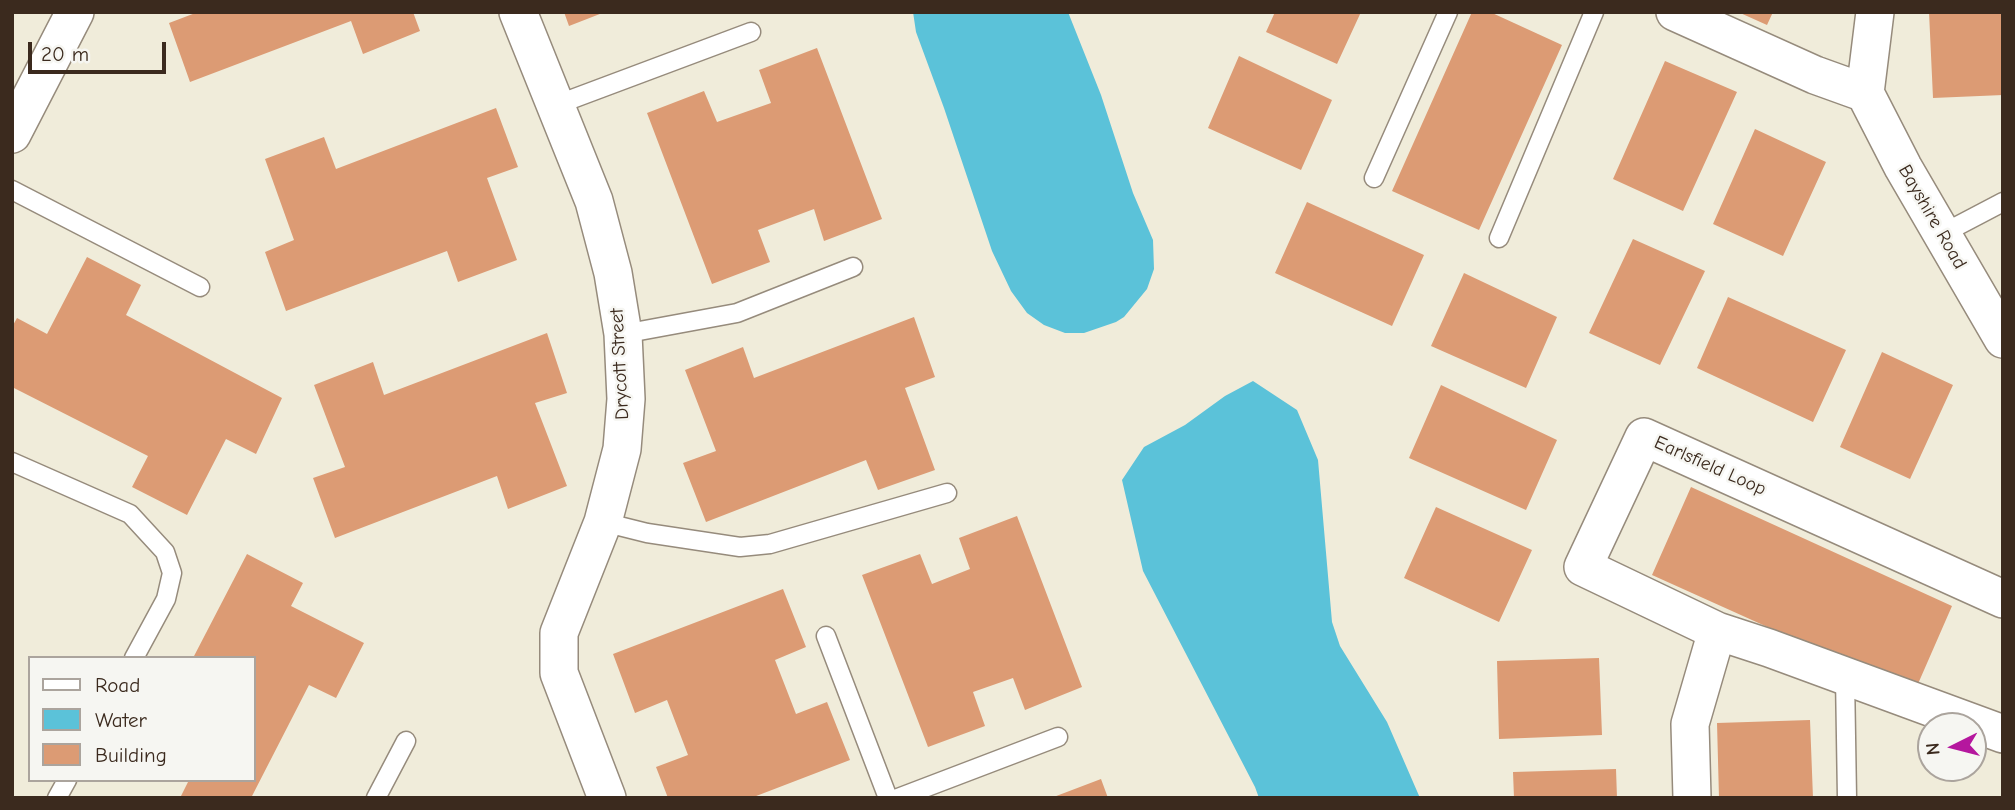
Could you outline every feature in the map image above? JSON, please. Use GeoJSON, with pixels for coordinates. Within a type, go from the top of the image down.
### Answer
{"type":"FeatureCollection","features":[{"type":"Feature","properties":{"kind":"street"},"geometry":{"type":"LineString","coordinates":[[12,134],[75,12]]}},
{"type":"Feature","properties":{"kind":"street","name":"Drycott Street"},"geometry":{"type":"LineString","coordinates":[[518,12],[594,201],[613,273],[623,334],[626,399],[622,449],[603,523],[559,633],[558,653],[559,673],[607,798]]}},
{"type":"Feature","properties":{"kind":"street"},"geometry":{"type":"LineString","coordinates":[[1675,12],[1815,75],[1865,93],[1875,12]]}},
{"type":"Feature","properties":{"kind":"street","name":"Bayshire Road"},"geometry":{"type":"LineString","coordinates":[[1865,93],[2003,340]]}},
{"type":"Feature","properties":{"kind":"street","name":"Earlsfield Loop"},"geometry":{"type":"LineString","coordinates":[[2003,598],[1644,437],[1583,567],[1717,631],[2003,734]]}},
{"type":"Feature","properties":{"kind":"street"},"geometry":{"type":"LineString","coordinates":[[1692,798],[1690,724],[1717,631]]}},
{"type":"Feature","properties":{"kind":"lane"},"geometry":{"type":"LineString","coordinates":[[1374,178],[1448,12]]}},
{"type":"Feature","properties":{"kind":"lane"},"geometry":{"type":"LineString","coordinates":[[1499,238],[1594,12]]}},
{"type":"Feature","properties":{"kind":"lane"},"geometry":{"type":"LineString","coordinates":[[556,105],[751,32]]}},
{"type":"Feature","properties":{"kind":"lane"},"geometry":{"type":"LineString","coordinates":[[12,190],[200,287]]}},
{"type":"Feature","properties":{"kind":"lane"},"geometry":{"type":"LineString","coordinates":[[1942,234],[2003,202]]}},
{"type":"Feature","properties":{"kind":"lane"},"geometry":{"type":"LineString","coordinates":[[623,334],[737,313],[853,267]]}},
{"type":"Feature","properties":{"kind":"lane"},"geometry":{"type":"LineString","coordinates":[[12,462],[130,514],[164,552],[172,573],[166,599],[135,656]]}},
{"type":"Feature","properties":{"kind":"lane"},"geometry":{"type":"LineString","coordinates":[[603,523],[670,537],[740,547],[770,544],[947,494]]}},
{"type":"Feature","properties":{"kind":"lane"},"geometry":{"type":"LineString","coordinates":[[826,636],[888,798]]}},
{"type":"Feature","properties":{"kind":"lane"},"geometry":{"type":"LineString","coordinates":[[1845,676],[1847,798]]}},
{"type":"Feature","properties":{"kind":"lane"},"geometry":{"type":"LineString","coordinates":[[898,798],[1058,737]]}},
{"type":"Feature","properties":{"kind":"lane"},"geometry":{"type":"LineString","coordinates":[[376,798],[406,741]]}},
{"type":"Feature","properties":{"kind":"lane"},"geometry":{"type":"LineString","coordinates":[[58,798],[66,782]]}},
{"type":"Feature","properties":{"kind":"water"},"geometry":{"type":"Polygon","coordinates":[[[913,12],[1068,12],[1101,95],[1133,193],[1153,240],[1154,269],[1147,289],[1124,317],[1084,333],[1065,333],[1044,325],[1027,313],[1011,291],[992,251],[916,32],[913,12]]]}},
{"type":"Feature","properties":{"kind":"water"},"geometry":{"type":"Polygon","coordinates":[[[1253,381],[1297,410],[1318,460],[1332,622],[1340,646],[1387,722],[1420,798],[1259,798],[1143,571],[1122,480],[1144,447],[1185,425],[1225,396],[1253,381]]]}},
{"type":"Feature","properties":{"kind":"building"},"geometry":{"type":"Polygon","coordinates":[[[198,12],[413,12],[420,31],[363,54],[351,21],[190,82],[169,23],[198,12]]]}},
{"type":"Feature","properties":{"kind":"building"},"geometry":{"type":"Polygon","coordinates":[[[564,12],[605,12],[569,26],[564,12]]]}},
{"type":"Feature","properties":{"kind":"building"},"geometry":{"type":"Polygon","coordinates":[[[1275,12],[1361,12],[1337,64],[1266,32],[1275,12]]]}},
{"type":"Feature","properties":{"kind":"building"},"geometry":{"type":"Polygon","coordinates":[[[1472,12],[1490,12],[1562,45],[1479,230],[1392,191],[1472,12]]]}},
{"type":"Feature","properties":{"kind":"building"},"geometry":{"type":"Polygon","coordinates":[[[1738,12],[1773,12],[1767,25],[1738,12]]]}},
{"type":"Feature","properties":{"kind":"building"},"geometry":{"type":"Polygon","coordinates":[[[1929,12],[2003,12],[2003,95],[1933,98],[1929,12]]]}},
{"type":"Feature","properties":{"kind":"building"},"geometry":{"type":"Polygon","coordinates":[[[817,48],[882,219],[824,241],[814,209],[758,230],[770,262],[712,284],[647,113],[704,91],[717,122],[771,103],[759,70],[817,48]]]}},
{"type":"Feature","properties":{"kind":"building"},"geometry":{"type":"Polygon","coordinates":[[[1239,56],[1332,100],[1301,170],[1208,128],[1239,56]]]}},
{"type":"Feature","properties":{"kind":"building"},"geometry":{"type":"Polygon","coordinates":[[[1665,61],[1737,92],[1683,211],[1613,179],[1665,61]]]}},
{"type":"Feature","properties":{"kind":"building"},"geometry":{"type":"Polygon","coordinates":[[[496,108],[518,167],[487,178],[517,260],[458,282],[447,251],[286,311],[265,252],[294,240],[265,159],[324,137],[336,169],[496,108]]]}},
{"type":"Feature","properties":{"kind":"building"},"geometry":{"type":"Polygon","coordinates":[[[1755,129],[1826,162],[1783,256],[1713,224],[1755,129]]]}},
{"type":"Feature","properties":{"kind":"building"},"geometry":{"type":"Polygon","coordinates":[[[1307,202],[1424,255],[1392,326],[1275,273],[1307,202]]]}},
{"type":"Feature","properties":{"kind":"building"},"geometry":{"type":"Polygon","coordinates":[[[1633,239],[1705,271],[1660,365],[1589,333],[1633,239]]]}},
{"type":"Feature","properties":{"kind":"building"},"geometry":{"type":"Polygon","coordinates":[[[87,257],[141,285],[126,315],[282,398],[256,454],[226,439],[187,515],[132,487],[148,456],[12,387],[12,327],[17,318],[47,334],[87,257]]]}},
{"type":"Feature","properties":{"kind":"building"},"geometry":{"type":"Polygon","coordinates":[[[1464,273],[1557,317],[1526,388],[1431,346],[1464,273]]]}},
{"type":"Feature","properties":{"kind":"building"},"geometry":{"type":"Polygon","coordinates":[[[1728,297],[1846,350],[1813,422],[1697,368],[1728,297]]]}},
{"type":"Feature","properties":{"kind":"building"},"geometry":{"type":"Polygon","coordinates":[[[914,317],[935,377],[905,388],[935,470],[878,490],[866,460],[706,522],[683,463],[716,451],[685,370],[743,347],[754,378],[914,317]]]}},
{"type":"Feature","properties":{"kind":"building"},"geometry":{"type":"Polygon","coordinates":[[[547,333],[567,393],[535,403],[567,486],[508,509],[497,476],[335,538],[313,478],[345,467],[314,385],[373,362],[384,395],[547,333]]]}},
{"type":"Feature","properties":{"kind":"building"},"geometry":{"type":"Polygon","coordinates":[[[1882,352],[1953,385],[1910,479],[1840,447],[1882,352]]]}},
{"type":"Feature","properties":{"kind":"building"},"geometry":{"type":"Polygon","coordinates":[[[1441,385],[1557,440],[1526,510],[1409,458],[1441,385]]]}},
{"type":"Feature","properties":{"kind":"building"},"geometry":{"type":"Polygon","coordinates":[[[1691,487],[1952,606],[1914,693],[1652,575],[1691,487]]]}},
{"type":"Feature","properties":{"kind":"building"},"geometry":{"type":"Polygon","coordinates":[[[1436,507],[1532,550],[1499,622],[1404,578],[1436,507]]]}},
{"type":"Feature","properties":{"kind":"building"},"geometry":{"type":"Polygon","coordinates":[[[1017,516],[1082,687],[1025,710],[1013,678],[973,692],[985,726],[928,747],[862,575],[920,554],[932,584],[970,569],[959,538],[1017,516]]]}},
{"type":"Feature","properties":{"kind":"building"},"geometry":{"type":"Polygon","coordinates":[[[247,554],[303,583],[291,606],[364,643],[336,698],[309,685],[251,798],[180,798],[188,782],[256,782],[256,656],[194,656],[247,554]]]}},
{"type":"Feature","properties":{"kind":"building"},"geometry":{"type":"Polygon","coordinates":[[[783,589],[806,647],[775,660],[796,714],[827,702],[850,760],[751,798],[668,798],[656,767],[688,755],[667,700],[635,713],[613,654],[783,589]]]}},
{"type":"Feature","properties":{"kind":"building"},"geometry":{"type":"Polygon","coordinates":[[[1599,658],[1602,735],[1499,739],[1497,661],[1599,658]]]}},
{"type":"Feature","properties":{"kind":"building"},"geometry":{"type":"Polygon","coordinates":[[[1810,720],[1813,798],[1719,798],[1717,723],[1810,720]]]}},
{"type":"Feature","properties":{"kind":"building"},"geometry":{"type":"Polygon","coordinates":[[[1616,769],[1617,798],[1514,798],[1513,772],[1616,769]]]}},
{"type":"Feature","properties":{"kind":"building"},"geometry":{"type":"Polygon","coordinates":[[[1101,779],[1108,798],[1051,798],[1101,779]]]}}]}
